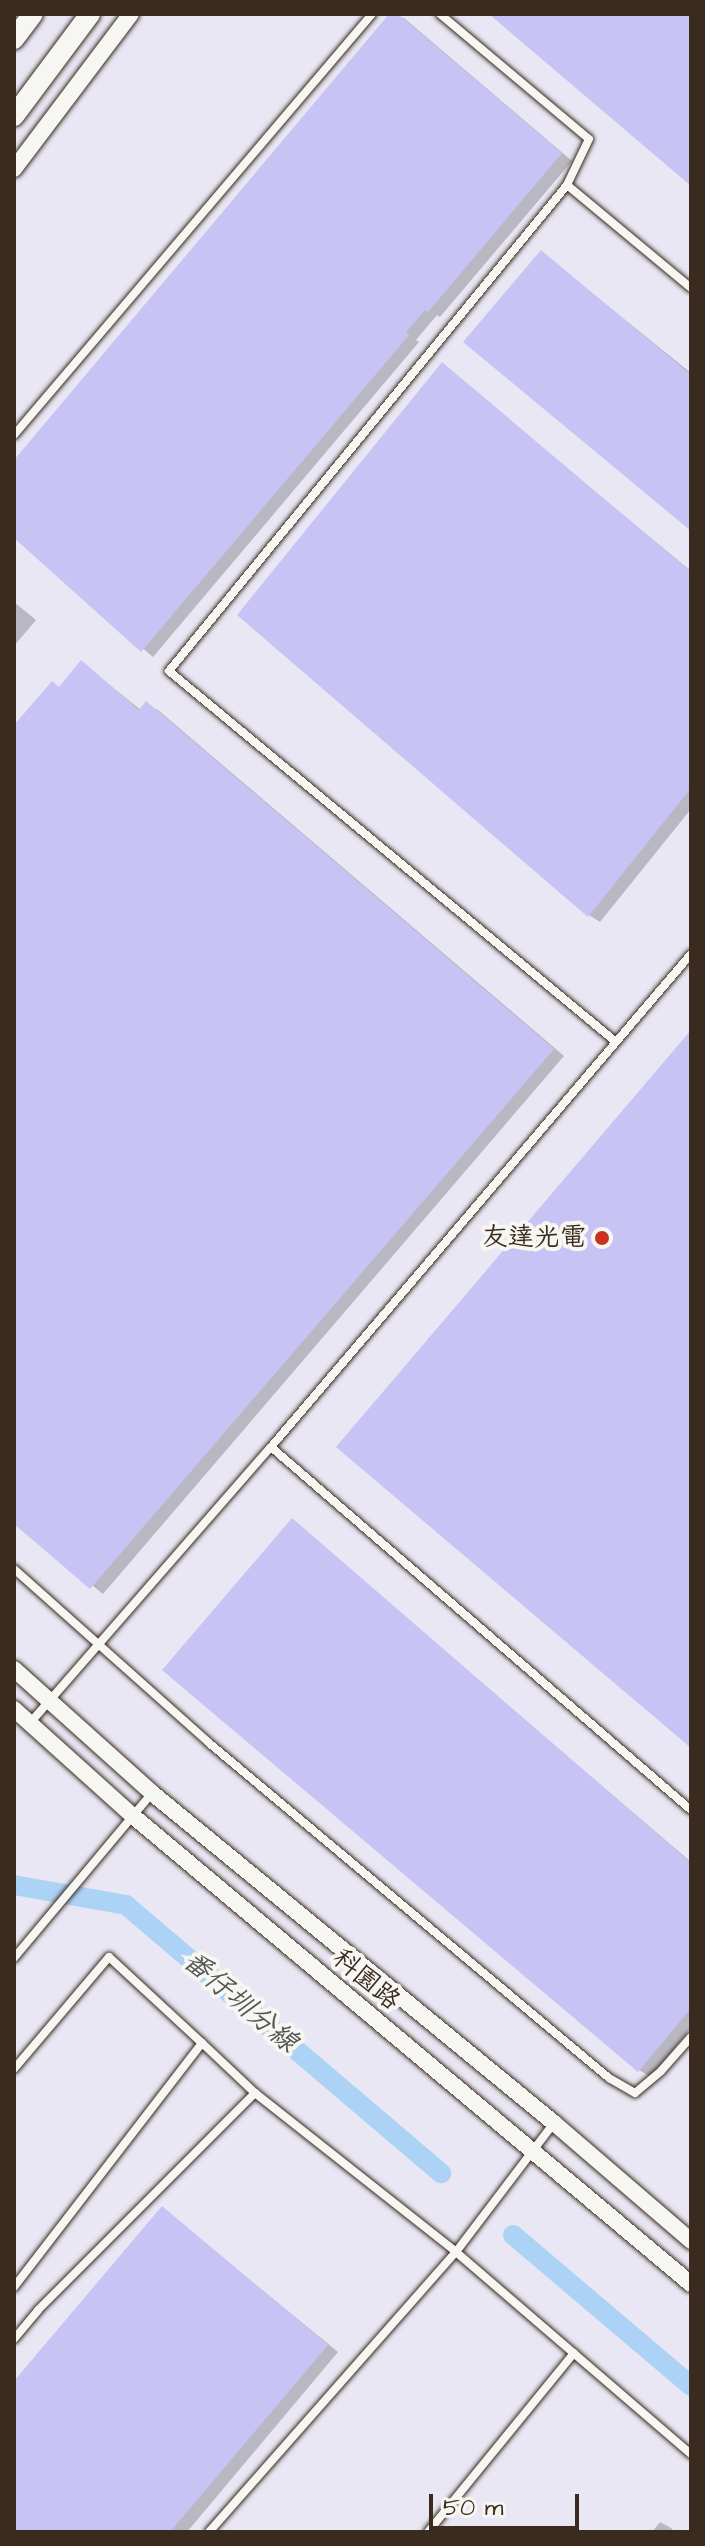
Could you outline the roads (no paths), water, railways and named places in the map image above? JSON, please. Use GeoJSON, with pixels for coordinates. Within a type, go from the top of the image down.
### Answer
{"type":"FeatureCollection","features":[{"type":"Feature","properties":{"kind":"street"},"geometry":{"type":"LineString","coordinates":[[14,39],[33,14]]}},
{"type":"Feature","properties":{"kind":"street"},"geometry":{"type":"LineString","coordinates":[[14,116],[90,14]]}},
{"type":"Feature","properties":{"kind":"street"},"geometry":{"type":"LineString","coordinates":[[14,169],[131,14]]}},
{"type":"Feature","properties":{"kind":"street","name":"科園路"},"geometry":{"type":"LineString","coordinates":[[14,1669],[152,1793],[554,2123],[691,2241]]}},
{"type":"Feature","properties":{"kind":"street","name":"科園路"},"geometry":{"type":"LineString","coordinates":[[14,1709],[133,1816],[691,2284]]}},
{"type":"Feature","properties":{"kind":"lane"},"geometry":{"type":"LineString","coordinates":[[14,435],[372,14]]}},
{"type":"Feature","properties":{"kind":"lane"},"geometry":{"type":"LineString","coordinates":[[440,14],[589,139],[567,185],[169,671],[616,1042]]}},
{"type":"Feature","properties":{"kind":"lane"},"geometry":{"type":"LineString","coordinates":[[567,185],[691,288]]}},
{"type":"Feature","properties":{"kind":"lane"},"geometry":{"type":"LineString","coordinates":[[30,1723],[52,1702],[691,954]]}},
{"type":"Feature","properties":{"kind":"lane"},"geometry":{"type":"LineString","coordinates":[[271,1447],[691,1810]]}},
{"type":"Feature","properties":{"kind":"lane"},"geometry":{"type":"LineString","coordinates":[[14,1569],[209,1743],[609,2078],[635,2093],[661,2071],[691,2037]]}},
{"type":"Feature","properties":{"kind":"lane"},"geometry":{"type":"LineString","coordinates":[[14,1958],[152,1793]]}},
{"type":"Feature","properties":{"kind":"lane"},"geometry":{"type":"LineString","coordinates":[[14,2069],[109,1957],[255,2093],[456,2252],[691,2454]]}},
{"type":"Feature","properties":{"kind":"lane"},"geometry":{"type":"LineString","coordinates":[[14,2287],[202,2043]]}},
{"type":"Feature","properties":{"kind":"lane"},"geometry":{"type":"LineString","coordinates":[[14,2339],[38,2310],[255,2093]]}},
{"type":"Feature","properties":{"kind":"lane"},"geometry":{"type":"LineString","coordinates":[[209,2532],[456,2252],[535,2152],[554,2123]]}},
{"type":"Feature","properties":{"kind":"lane"},"geometry":{"type":"LineString","coordinates":[[428,2532],[574,2353]]}},
{"type":"Feature","properties":{"kind":"waterway","name":"番仔圳分線"},"geometry":{"type":"LineString","coordinates":[[14,1885],[126,1905],[441,2173]]}},
{"type":"Feature","properties":{"kind":"waterway","name":"番仔圳分線"},"geometry":{"type":"LineString","coordinates":[[513,2235],[691,2386]]}},
{"type":"Feature","properties":{"kind":"place","name":"友達光電"},"geometry":{"type":"Point","coordinates":[602,1238]}}]}
